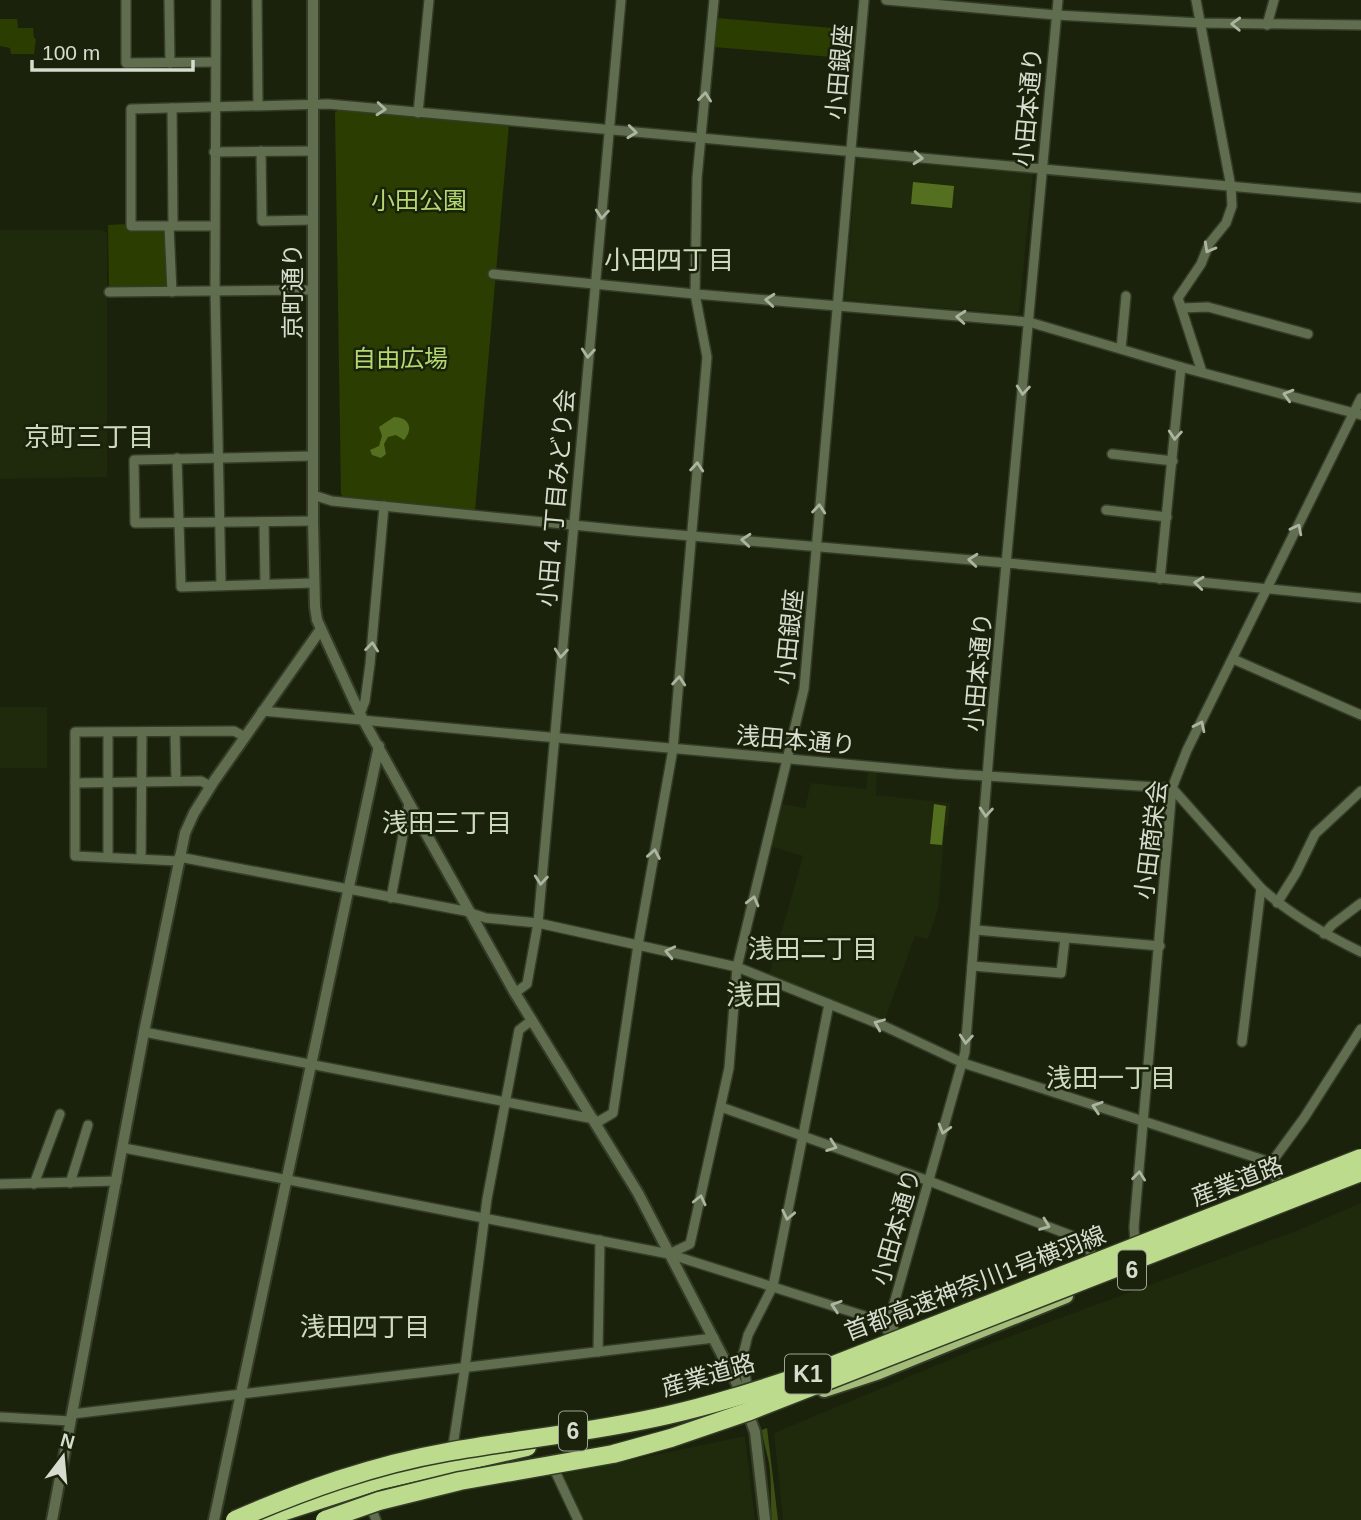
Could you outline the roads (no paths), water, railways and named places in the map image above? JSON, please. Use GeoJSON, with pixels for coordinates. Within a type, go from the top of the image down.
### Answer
{"type":"FeatureCollection","features":[{"type":"Feature","properties":{"kind":"highway","name":"首都高速神奈川1号横羽線"},"geometry":{"type":"LineString","coordinates":[[235,1520],[322,1484],[401,1461],[609,1427],[740,1397],[826,1368],[1361,1157]]}},
{"type":"Feature","properties":{"kind":"highway","name":"首都高速神奈川1号横羽線"},"geometry":{"type":"LineString","coordinates":[[327,1520],[350,1510],[460,1481],[613,1454],[671,1438],[747,1412],[1361,1172]]}},
{"type":"Feature","properties":{"kind":"highway"},"geometry":{"type":"LineString","coordinates":[[257,1520],[381,1480],[635,1423],[698,1402]]}},
{"type":"Feature","properties":{"kind":"highway"},"geometry":{"type":"LineString","coordinates":[[350,1510],[444,1479],[709,1427]]}},
{"type":"Feature","properties":{"kind":"main road","name":"産業道路"},"geometry":{"type":"LineString","coordinates":[[250,1520],[327,1487],[386,1468],[452,1453],[608,1425],[824,1365],[1135,1244],[1282,1196],[1361,1157]]}},
{"type":"Feature","properties":{"kind":"main road","name":"産業道路"},"geometry":{"type":"LineString","coordinates":[[327,1520],[374,1513],[422,1494],[555,1471],[616,1457],[750,1415],[903,1362],[1361,1178]]}},
{"type":"Feature","properties":{"kind":"street"},"geometry":{"type":"LineString","coordinates":[[126,0],[126,63],[215,62]]}},
{"type":"Feature","properties":{"kind":"street"},"geometry":{"type":"LineString","coordinates":[[169,0],[170,63]]}},
{"type":"Feature","properties":{"kind":"street"},"geometry":{"type":"LineString","coordinates":[[216,0],[215,291],[221,585]]}},
{"type":"Feature","properties":{"kind":"street"},"geometry":{"type":"LineString","coordinates":[[257,0],[258,105]]}},
{"type":"Feature","properties":{"kind":"street","name":"京町通り"},"geometry":{"type":"LineString","coordinates":[[313,0],[313,521],[315,607],[321,629],[363,718],[409,803],[515,993],[638,1193],[713,1338],[743,1389],[755,1432],[765,1520]]}},
{"type":"Feature","properties":{"kind":"street"},"geometry":{"type":"LineString","coordinates":[[418,113],[429,0]]}},
{"type":"Feature","properties":{"kind":"street","name":"小田 4 丁目みどり会"},"geometry":{"type":"LineString","coordinates":[[515,993],[527,984],[537,923],[621,0]]}},
{"type":"Feature","properties":{"kind":"street"},"geometry":{"type":"LineString","coordinates":[[145,1032],[595,1121],[612,1113],[638,945],[673,749],[707,357],[695,294],[701,139],[714,0]]}},
{"type":"Feature","properties":{"kind":"street","name":"小田銀座"},"geometry":{"type":"LineString","coordinates":[[669,1254],[690,1244],[729,1068],[737,967],[804,690],[864,0]]}},
{"type":"Feature","properties":{"kind":"street"},"geometry":{"type":"LineString","coordinates":[[886,0],[1056,15],[1200,23],[1361,25]]}},
{"type":"Feature","properties":{"kind":"street","name":"小田本通り"},"geometry":{"type":"LineString","coordinates":[[903,1362],[891,1316],[963,1063],[1058,0]]}},
{"type":"Feature","properties":{"kind":"street"},"geometry":{"type":"LineString","coordinates":[[1196,0],[1231,187],[1232,206],[1226,223],[1209,244],[1200,264],[1178,298],[1202,373]]}},
{"type":"Feature","properties":{"kind":"street"},"geometry":{"type":"LineString","coordinates":[[1267,24],[1274,0]]}},
{"type":"Feature","properties":{"kind":"street"},"geometry":{"type":"LineString","coordinates":[[215,226],[131,226],[131,109],[313,104],[1361,198]]}},
{"type":"Feature","properties":{"kind":"street"},"geometry":{"type":"LineString","coordinates":[[172,107],[172,292]]}},
{"type":"Feature","properties":{"kind":"street"},"geometry":{"type":"LineString","coordinates":[[261,151],[262,222],[313,220]]}},
{"type":"Feature","properties":{"kind":"street"},"geometry":{"type":"LineString","coordinates":[[215,152],[313,151]]}},
{"type":"Feature","properties":{"kind":"street"},"geometry":{"type":"LineString","coordinates":[[493,274],[1029,322],[1357,415]]}},
{"type":"Feature","properties":{"kind":"street"},"geometry":{"type":"LineString","coordinates":[[108,292],[313,290]]}},
{"type":"Feature","properties":{"kind":"street"},"geometry":{"type":"LineString","coordinates":[[1121,349],[1126,296]]}},
{"type":"Feature","properties":{"kind":"street"},"geometry":{"type":"LineString","coordinates":[[1182,308],[1209,307],[1308,334]]}},
{"type":"Feature","properties":{"kind":"street"},"geometry":{"type":"LineString","coordinates":[[1160,579],[1181,367]]}},
{"type":"Feature","properties":{"kind":"street","name":"小田商栄会"},"geometry":{"type":"LineString","coordinates":[[1135,1244],[1134,1227],[1172,788],[1187,750],[1357,415],[1361,398]]}},
{"type":"Feature","properties":{"kind":"street"},"geometry":{"type":"LineString","coordinates":[[1112,454],[1172,461]]}},
{"type":"Feature","properties":{"kind":"street"},"geometry":{"type":"LineString","coordinates":[[313,456],[134,460],[135,523],[313,521]]}},
{"type":"Feature","properties":{"kind":"street"},"geometry":{"type":"LineString","coordinates":[[177,458],[181,587],[314,583]]}},
{"type":"Feature","properties":{"kind":"street"},"geometry":{"type":"LineString","coordinates":[[313,495],[332,501],[1361,598]]}},
{"type":"Feature","properties":{"kind":"street"},"geometry":{"type":"LineString","coordinates":[[363,718],[384,506]]}},
{"type":"Feature","properties":{"kind":"street"},"geometry":{"type":"LineString","coordinates":[[1106,510],[1167,517]]}},
{"type":"Feature","properties":{"kind":"street"},"geometry":{"type":"LineString","coordinates":[[264,522],[265,584]]}},
{"type":"Feature","properties":{"kind":"street"},"geometry":{"type":"LineString","coordinates":[[52,1520],[179,859],[190,823],[210,786],[321,629]]}},
{"type":"Feature","properties":{"kind":"street"},"geometry":{"type":"LineString","coordinates":[[1233,659],[1361,715]]}},
{"type":"Feature","properties":{"kind":"street","name":"浅田本通り"},"geometry":{"type":"LineString","coordinates":[[262,711],[363,718],[554,739],[788,759],[1172,788]]}},
{"type":"Feature","properties":{"kind":"street"},"geometry":{"type":"LineString","coordinates":[[245,737],[234,731],[75,732],[75,856],[179,859],[486,918],[537,923],[737,967],[884,1026],[963,1063],[1270,1162]]}},
{"type":"Feature","properties":{"kind":"street"},"geometry":{"type":"LineString","coordinates":[[142,732],[142,858]]}},
{"type":"Feature","properties":{"kind":"street"},"geometry":{"type":"LineString","coordinates":[[175,732],[176,781]]}},
{"type":"Feature","properties":{"kind":"street"},"geometry":{"type":"LineString","coordinates":[[108,733],[108,856]]}},
{"type":"Feature","properties":{"kind":"street"},"geometry":{"type":"LineString","coordinates":[[214,1520],[379,746]]}},
{"type":"Feature","properties":{"kind":"street"},"geometry":{"type":"LineString","coordinates":[[75,783],[201,781],[210,786]]}},
{"type":"Feature","properties":{"kind":"street"},"geometry":{"type":"LineString","coordinates":[[1172,788],[1277,903],[1324,934],[1361,952]]}},
{"type":"Feature","properties":{"kind":"street"},"geometry":{"type":"LineString","coordinates":[[1277,903],[1296,873],[1315,834],[1361,791]]}},
{"type":"Feature","properties":{"kind":"street"},"geometry":{"type":"LineString","coordinates":[[391,898],[409,803]]}},
{"type":"Feature","properties":{"kind":"street"},"geometry":{"type":"LineString","coordinates":[[1242,1042],[1261,888]]}},
{"type":"Feature","properties":{"kind":"street"},"geometry":{"type":"LineString","coordinates":[[1324,934],[1361,904]]}},
{"type":"Feature","properties":{"kind":"street"},"geometry":{"type":"LineString","coordinates":[[976,930],[1160,946]]}},
{"type":"Feature","properties":{"kind":"street"},"geometry":{"type":"LineString","coordinates":[[972,967],[1061,973],[1065,938]]}},
{"type":"Feature","properties":{"kind":"street"},"geometry":{"type":"LineString","coordinates":[[743,1389],[745,1345],[754,1320],[773,1286],[829,1004]]}},
{"type":"Feature","properties":{"kind":"street"},"geometry":{"type":"LineString","coordinates":[[452,1453],[505,1102],[519,1030],[532,1020]]}},
{"type":"Feature","properties":{"kind":"street"},"geometry":{"type":"LineString","coordinates":[[1270,1162],[1304,1118],[1361,1029]]}},
{"type":"Feature","properties":{"kind":"street"},"geometry":{"type":"LineString","coordinates":[[721,1107],[929,1181],[1083,1240],[1096,1260]]}},
{"type":"Feature","properties":{"kind":"street"},"geometry":{"type":"LineString","coordinates":[[34,1184],[60,1114]]}},
{"type":"Feature","properties":{"kind":"street"},"geometry":{"type":"LineString","coordinates":[[71,1182],[88,1125]]}},
{"type":"Feature","properties":{"kind":"street"},"geometry":{"type":"LineString","coordinates":[[124,1148],[669,1254],[868,1317],[878,1321],[895,1338]]}},
{"type":"Feature","properties":{"kind":"street"},"geometry":{"type":"LineString","coordinates":[[1270,1162],[1282,1196]]}},
{"type":"Feature","properties":{"kind":"street"},"geometry":{"type":"LineString","coordinates":[[0,1184],[117,1181]]}},
{"type":"Feature","properties":{"kind":"street"},"geometry":{"type":"LineString","coordinates":[[598,1352],[600,1240]]}},
{"type":"Feature","properties":{"kind":"street"},"geometry":{"type":"LineString","coordinates":[[0,1417],[71,1417],[713,1338]]}},
{"type":"Feature","properties":{"kind":"street"},"geometry":{"type":"LineString","coordinates":[[555,1471],[578,1520]]}},
{"type":"Feature","properties":{"kind":"district","name":"小田四丁目"},"geometry":{"type":"Point","coordinates":[669,260]}},
{"type":"Feature","properties":{"kind":"district","name":"京町三丁目"},"geometry":{"type":"Point","coordinates":[89,437]}},
{"type":"Feature","properties":{"kind":"district","name":"浅田三丁目"},"geometry":{"type":"Point","coordinates":[447,823]}},
{"type":"Feature","properties":{"kind":"district","name":"浅田二丁目"},"geometry":{"type":"Point","coordinates":[813,949]}},
{"type":"Feature","properties":{"kind":"district","name":"浅田"},"geometry":{"type":"Point","coordinates":[754,995]}},
{"type":"Feature","properties":{"kind":"district","name":"浅田一丁目"},"geometry":{"type":"Point","coordinates":[1111,1078]}},
{"type":"Feature","properties":{"kind":"district","name":"浅田四丁目"},"geometry":{"type":"Point","coordinates":[365,1327]}},
{"type":"Feature","properties":{"kind":"park label","name":"小田公園"},"geometry":{"type":"Point","coordinates":[419,200]}},
{"type":"Feature","properties":{"kind":"park label","name":"自由広場"},"geometry":{"type":"Point","coordinates":[400,358]}}]}
